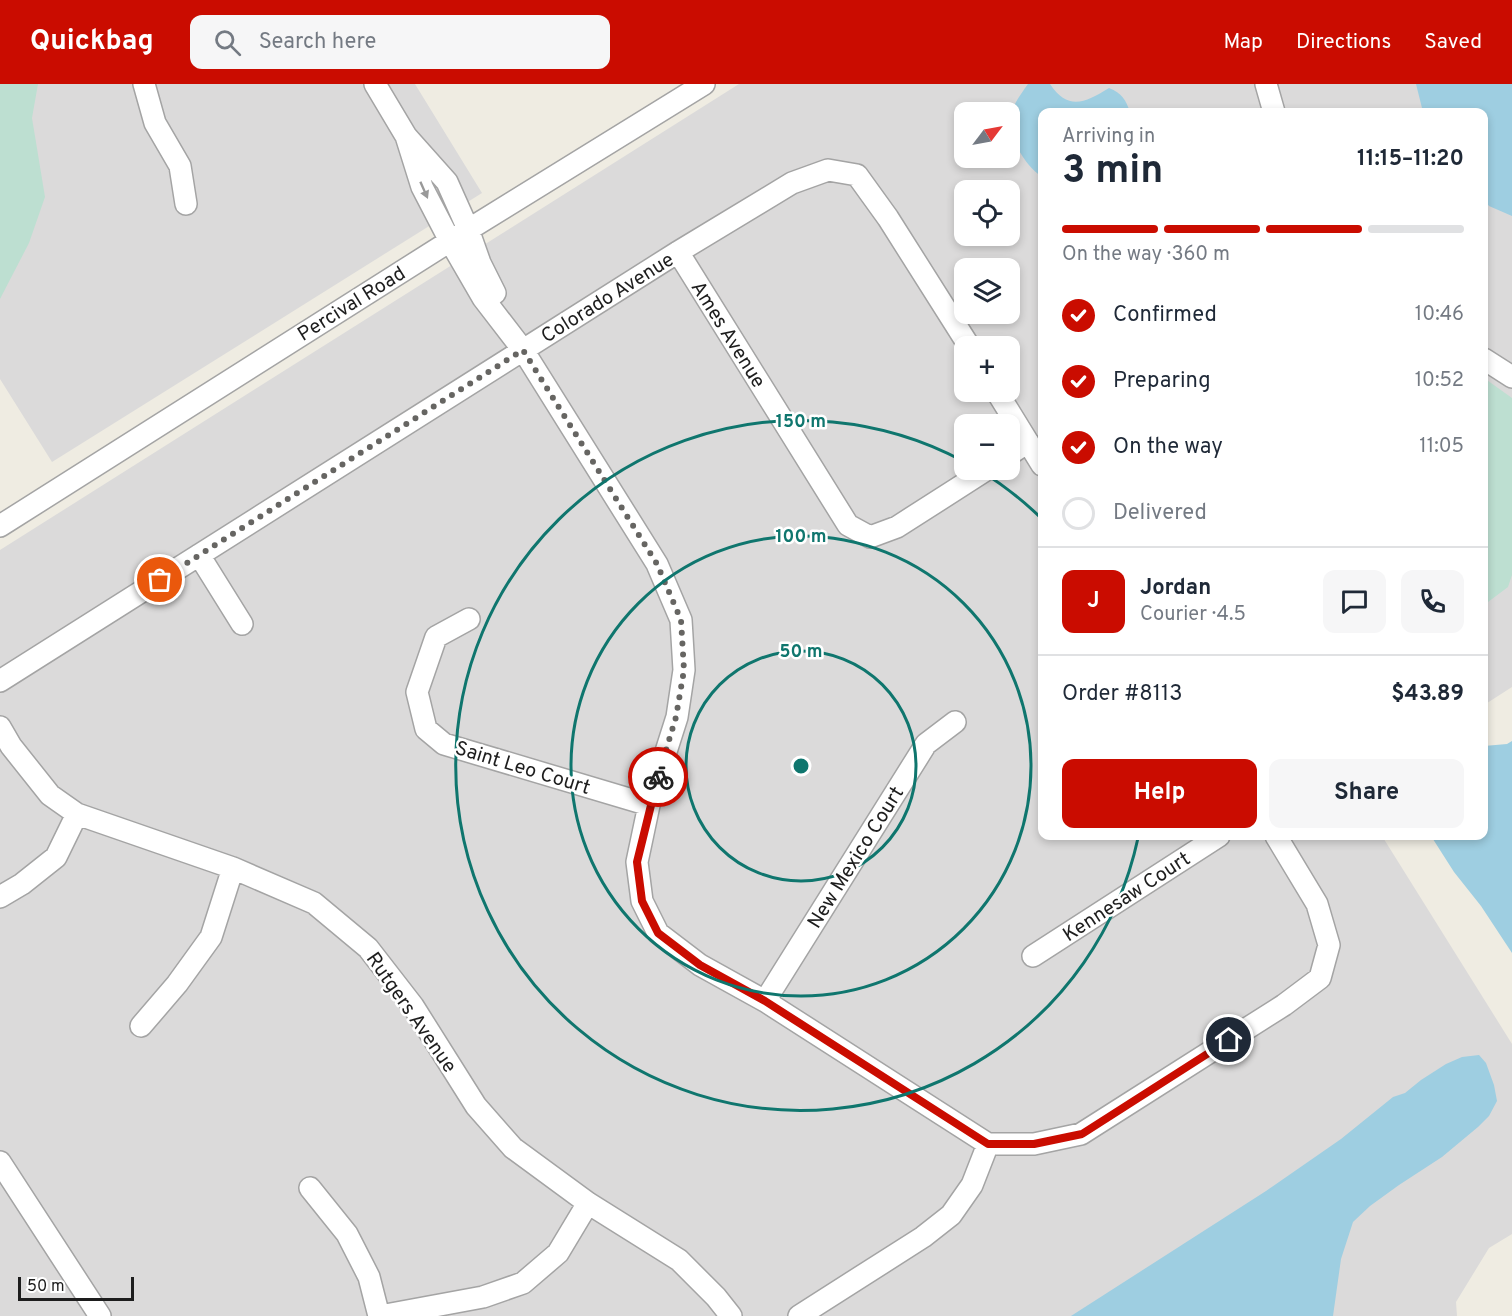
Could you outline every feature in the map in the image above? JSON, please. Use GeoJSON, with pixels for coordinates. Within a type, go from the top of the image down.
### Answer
{"type":"FeatureCollection","features":[{"type":"Feature","properties":{"kind":"street"},"geometry":{"type":"LineString","coordinates":[[144,84],[155,123],[180,166],[186,204]]}},
{"type":"Feature","properties":{"kind":"street"},"geometry":{"type":"LineString","coordinates":[[375,84],[406,136],[447,182],[480,263],[523,350]]}},
{"type":"Feature","properties":{"kind":"street","name":"Percival Road"},"geometry":{"type":"LineString","coordinates":[[0,526],[468,229],[704,84]]}},
{"type":"Feature","properties":{"kind":"street"},"geometry":{"type":"LineString","coordinates":[[1266,84],[1273,108]]}},
{"type":"Feature","properties":{"kind":"street"},"geometry":{"type":"LineString","coordinates":[[406,136],[422,187],[450,241],[483,298],[523,350],[657,564],[681,620],[684,670],[676,717],[650,806],[637,862],[642,901],[658,933],[700,965],[765,1001],[988,1144],[1034,1144],[1082,1134],[1284,1005],[1320,978],[1329,945],[1317,904],[1278,840]]}},
{"type":"Feature","properties":{"kind":"street","name":"Colorado Avenue"},"geometry":{"type":"LineString","coordinates":[[0,681],[678,252],[792,183],[828,170],[857,175],[888,218],[963,336]]}},
{"type":"Feature","properties":{"kind":"street","name":"Ames Avenue"},"geometry":{"type":"LineString","coordinates":[[678,252],[848,525],[870,537],[897,527],[970,480]]}},
{"type":"Feature","properties":{"kind":"street"},"geometry":{"type":"LineString","coordinates":[[1488,362],[1512,377]]}},
{"type":"Feature","properties":{"kind":"street"},"geometry":{"type":"LineString","coordinates":[[1003,402],[1038,458]]}},
{"type":"Feature","properties":{"kind":"street"},"geometry":{"type":"LineString","coordinates":[[1020,447],[1028,442]]}},
{"type":"Feature","properties":{"kind":"street"},"geometry":{"type":"LineString","coordinates":[[200,555],[242,624]]}},
{"type":"Feature","properties":{"kind":"street","name":"Saint Leo Court"},"geometry":{"type":"LineString","coordinates":[[469,619],[436,637],[417,692],[426,729],[444,744],[650,806]]}},
{"type":"Feature","properties":{"kind":"street","name":"New Mexico Court"},"geometry":{"type":"LineString","coordinates":[[765,1001],[926,744],[955,722]]}},
{"type":"Feature","properties":{"kind":"street","name":"Rutgers Avenue"},"geometry":{"type":"LineString","coordinates":[[0,728],[11,746],[50,795],[77,814],[232,868],[314,903],[368,948],[412,1006],[476,1106],[513,1148],[588,1203],[678,1260],[716,1297],[731,1316]]}},
{"type":"Feature","properties":{"kind":"street"},"geometry":{"type":"LineString","coordinates":[[0,897],[22,885],[56,857],[77,814]]}},
{"type":"Feature","properties":{"kind":"street","name":"Kennesaw Court"},"geometry":{"type":"LineString","coordinates":[[1033,956],[1214,840]]}},
{"type":"Feature","properties":{"kind":"street"},"geometry":{"type":"LineString","coordinates":[[141,1026],[177,984],[210,938],[232,868]]}},
{"type":"Feature","properties":{"kind":"street"},"geometry":{"type":"LineString","coordinates":[[799,1316],[923,1237],[951,1215],[972,1185],[988,1144]]}},
{"type":"Feature","properties":{"kind":"street"},"geometry":{"type":"LineString","coordinates":[[0,1162],[100,1316]]}},
{"type":"Feature","properties":{"kind":"street"},"geometry":{"type":"LineString","coordinates":[[310,1188],[347,1233],[369,1277],[380,1316],[483,1297],[523,1283],[558,1253],[588,1203]]}},
{"type":"Feature","properties":{"kind":"shaded area"},"geometry":{"type":"Polygon","coordinates":[[[0,84],[415,84],[482,193],[52,462],[0,379],[0,84]]]}},
{"type":"Feature","properties":{"kind":"shaded area"},"geometry":{"type":"Polygon","coordinates":[[[739,84],[1512,84],[1512,687],[1488,702],[1488,108],[1038,108],[1038,840],[1384,840],[1512,1044],[1512,1234],[1489,1248],[1456,1302],[1457,1316],[0,1316],[0,550],[739,84]]]}},
{"type":"Feature","properties":{"kind":"green space"},"geometry":{"type":"Polygon","coordinates":[[[0,84],[38,84],[32,118],[45,197],[29,243],[0,299],[0,84]]]}},
{"type":"Feature","properties":{"kind":"green space"},"geometry":{"type":"Polygon","coordinates":[[[1488,381],[1512,398],[1512,575],[1508,587],[1488,602],[1488,381]]]}},
{"type":"Feature","properties":{"kind":"water"},"geometry":{"type":"Polygon","coordinates":[[[1028,84],[1050,84],[1063,98],[1077,102],[1092,98],[1109,88],[1123,97],[1128,108],[1038,108],[1038,174],[1020,152],[1020,102],[1016,102],[1028,84]]]}},
{"type":"Feature","properties":{"kind":"water"},"geometry":{"type":"Polygon","coordinates":[[[1416,84],[1512,84],[1512,216],[1488,205],[1488,108],[1422,108],[1416,84]]]}},
{"type":"Feature","properties":{"kind":"water"},"geometry":{"type":"Polygon","coordinates":[[[1512,741],[1512,953],[1434,840],[1488,840],[1488,746],[1507,744],[1512,741]]]}},
{"type":"Feature","properties":{"kind":"water"},"geometry":{"type":"Polygon","coordinates":[[[1479,1055],[1486,1063],[1497,1101],[1489,1116],[1442,1157],[1370,1206],[1353,1222],[1341,1259],[1333,1316],[1071,1316],[1266,1191],[1341,1139],[1393,1097],[1405,1093],[1446,1064],[1462,1057],[1479,1055]]]}},
{"type":"Feature","properties":{"kind":"way so far"},"geometry":{"type":"LineString","coordinates":[[160,580],[523,350],[657,564],[681,620],[684,670],[676,717],[658,777]]}},
{"type":"Feature","properties":{"kind":"route"},"geometry":{"type":"LineString","coordinates":[[658,777],[637,862],[642,901],[658,933],[700,965],[765,1001],[988,1144],[1034,1144],[1082,1134],[1229,1040]]}}]}
